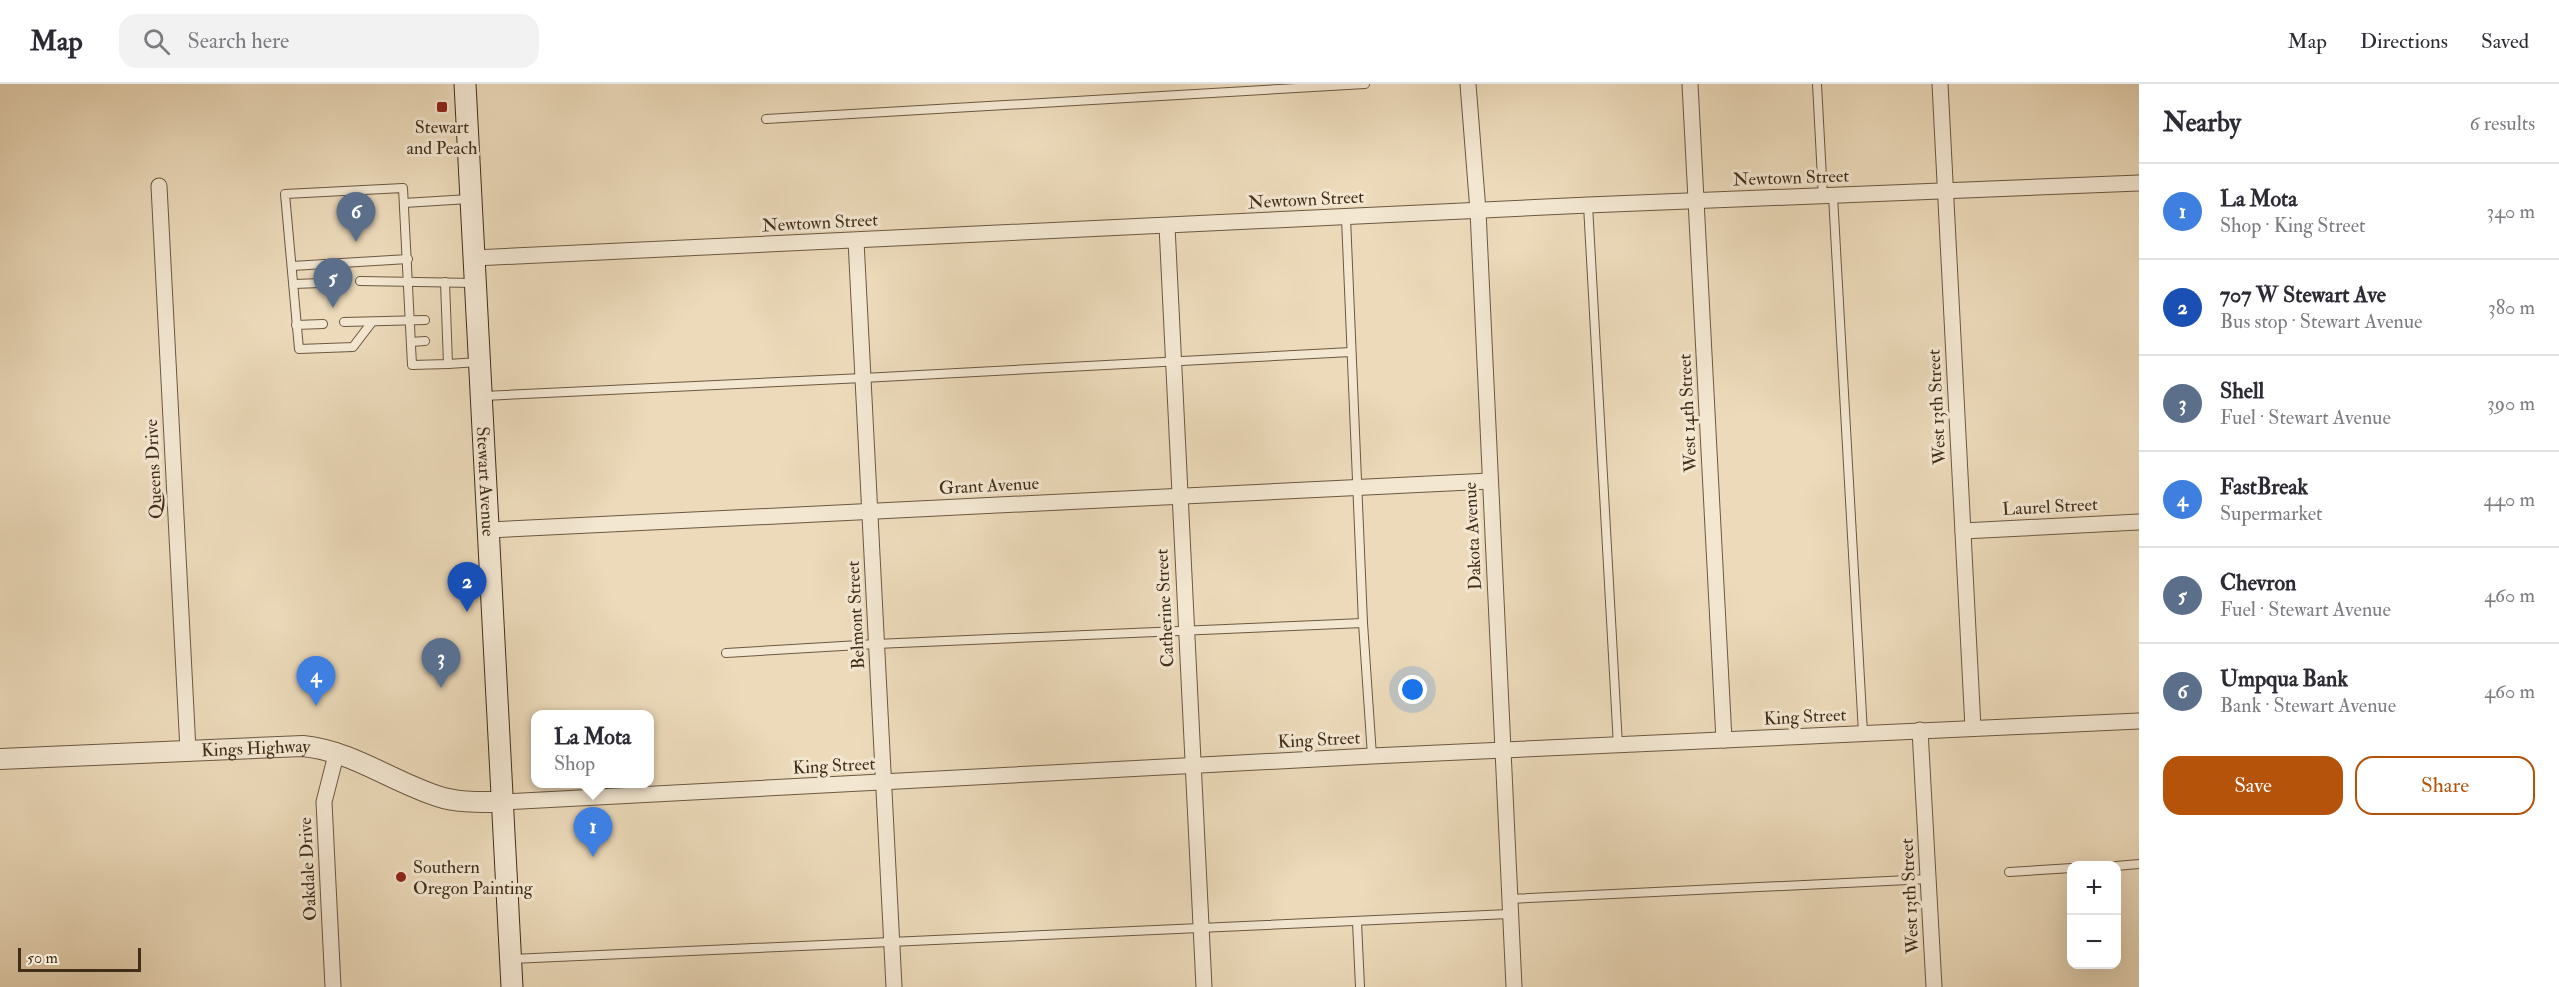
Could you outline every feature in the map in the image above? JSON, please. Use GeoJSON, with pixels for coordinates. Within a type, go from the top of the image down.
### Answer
{"type":"FeatureCollection","features":[{"type":"Feature","properties":{"kind":"main road","name":"Stewart Avenue"},"geometry":{"type":"LineString","coordinates":[[465,84],[512,987]]}},
{"type":"Feature","properties":{"kind":"street","name":"Dakota Avenue"},"geometry":{"type":"LineString","coordinates":[[1468,84],[1478,211],[1514,987]]}},
{"type":"Feature","properties":{"kind":"street","name":"West 14th Street"},"geometry":{"type":"LineString","coordinates":[[1690,84],[1698,201],[1724,740]]}},
{"type":"Feature","properties":{"kind":"street","name":"West 13th Street"},"geometry":{"type":"LineString","coordinates":[[1940,84],[1973,728]]}},
{"type":"Feature","properties":{"kind":"street","name":"Newtown Street"},"geometry":{"type":"LineString","coordinates":[[474,258],[1588,205],[2139,183]]}},
{"type":"Feature","properties":{"kind":"street","name":"Queens Drive"},"geometry":{"type":"LineString","coordinates":[[159,186],[188,750]]}},
{"type":"Feature","properties":{"kind":"street","name":"Catherine Street"},"geometry":{"type":"LineString","coordinates":[[1167,226],[1204,987]]}},
{"type":"Feature","properties":{"kind":"street","name":"Belmont Street"},"geometry":{"type":"LineString","coordinates":[[856,241],[894,987]]}},
{"type":"Feature","properties":{"kind":"street","name":"Grant Avenue"},"geometry":{"type":"LineString","coordinates":[[489,530],[1490,481]]}},
{"type":"Feature","properties":{"kind":"street","name":"Laurel Street"},"geometry":{"type":"LineString","coordinates":[[1963,531],[2139,522]]}},
{"type":"Feature","properties":{"kind":"street","name":"King Street"},"geometry":{"type":"LineString","coordinates":[[502,802],[1372,756],[2139,721]]}},
{"type":"Feature","properties":{"kind":"street","name":"West 13th Street"},"geometry":{"type":"LineString","coordinates":[[1920,730],[1934,987]]}},
{"type":"Feature","properties":{"kind":"street","name":"Kings Highway"},"geometry":{"type":"LineString","coordinates":[[0,759],[303,746],[337,751],[411,787],[440,797],[502,802]]}},
{"type":"Feature","properties":{"kind":"street","name":"Oakdale Drive"},"geometry":{"type":"LineString","coordinates":[[333,987],[324,802],[337,751]]}},
{"type":"Feature","properties":{"kind":"lane"},"geometry":{"type":"LineString","coordinates":[[766,119],[1365,84]]}},
{"type":"Feature","properties":{"kind":"lane"},"geometry":{"type":"LineString","coordinates":[[1817,84],[1828,196],[1863,734]]}},
{"type":"Feature","properties":{"kind":"lane"},"geometry":{"type":"LineString","coordinates":[[372,322],[353,347],[298,349],[285,194],[403,188],[412,365],[480,362]]}},
{"type":"Feature","properties":{"kind":"lane"},"geometry":{"type":"LineString","coordinates":[[404,203],[471,199]]}},
{"type":"Feature","properties":{"kind":"lane"},"geometry":{"type":"LineString","coordinates":[[1588,205],[1618,746]]}},
{"type":"Feature","properties":{"kind":"lane"},"geometry":{"type":"LineString","coordinates":[[1346,218],[1363,623],[1372,756]]}},
{"type":"Feature","properties":{"kind":"lane"},"geometry":{"type":"LineString","coordinates":[[292,266],[408,259]]}},
{"type":"Feature","properties":{"kind":"lane"},"geometry":{"type":"LineString","coordinates":[[360,281],[476,283]]}},
{"type":"Feature","properties":{"kind":"lane"},"geometry":{"type":"LineString","coordinates":[[294,284],[321,282]]}},
{"type":"Feature","properties":{"kind":"lane"},"geometry":{"type":"LineString","coordinates":[[445,282],[444,319],[448,364]]}},
{"type":"Feature","properties":{"kind":"lane"},"geometry":{"type":"LineString","coordinates":[[344,322],[425,320]]}},
{"type":"Feature","properties":{"kind":"lane"},"geometry":{"type":"LineString","coordinates":[[296,325],[323,324]]}},
{"type":"Feature","properties":{"kind":"lane"},"geometry":{"type":"LineString","coordinates":[[411,342],[425,341]]}},
{"type":"Feature","properties":{"kind":"lane"},"geometry":{"type":"LineString","coordinates":[[482,396],[1351,352]]}},
{"type":"Feature","properties":{"kind":"lane"},"geometry":{"type":"LineString","coordinates":[[726,653],[876,644],[1363,623]]}},
{"type":"Feature","properties":{"kind":"lane"},"geometry":{"type":"LineString","coordinates":[[2121,866],[2139,864]]}},
{"type":"Feature","properties":{"kind":"lane"},"geometry":{"type":"LineString","coordinates":[[2009,872],[2067,868]]}},
{"type":"Feature","properties":{"kind":"lane"},"geometry":{"type":"LineString","coordinates":[[511,959],[892,945],[1201,927],[1357,921],[1509,907],[1929,879]]}},
{"type":"Feature","properties":{"kind":"lane"},"geometry":{"type":"LineString","coordinates":[[1357,921],[1360,987]]}},
{"type":"Feature","properties":{"kind":"place","name":"Stewart and Peach"},"geometry":{"type":"Point","coordinates":[442,107]}},
{"type":"Feature","properties":{"kind":"place","name":"Umpqua Bank"},"geometry":{"type":"Point","coordinates":[356,242]}},
{"type":"Feature","properties":{"kind":"place","name":"Chevron"},"geometry":{"type":"Point","coordinates":[333,308]}},
{"type":"Feature","properties":{"kind":"place","name":"707 W Stewart Ave"},"geometry":{"type":"Point","coordinates":[467,612]}},
{"type":"Feature","properties":{"kind":"place","name":"Shell"},"geometry":{"type":"Point","coordinates":[441,688]}},
{"type":"Feature","properties":{"kind":"place","name":"FastBreak"},"geometry":{"type":"Point","coordinates":[316,706]}},
{"type":"Feature","properties":{"kind":"place","name":"La Mota"},"geometry":{"type":"Point","coordinates":[593,857]}},
{"type":"Feature","properties":{"kind":"place","name":"Southern Oregon Painting"},"geometry":{"type":"Point","coordinates":[401,877]}}]}
